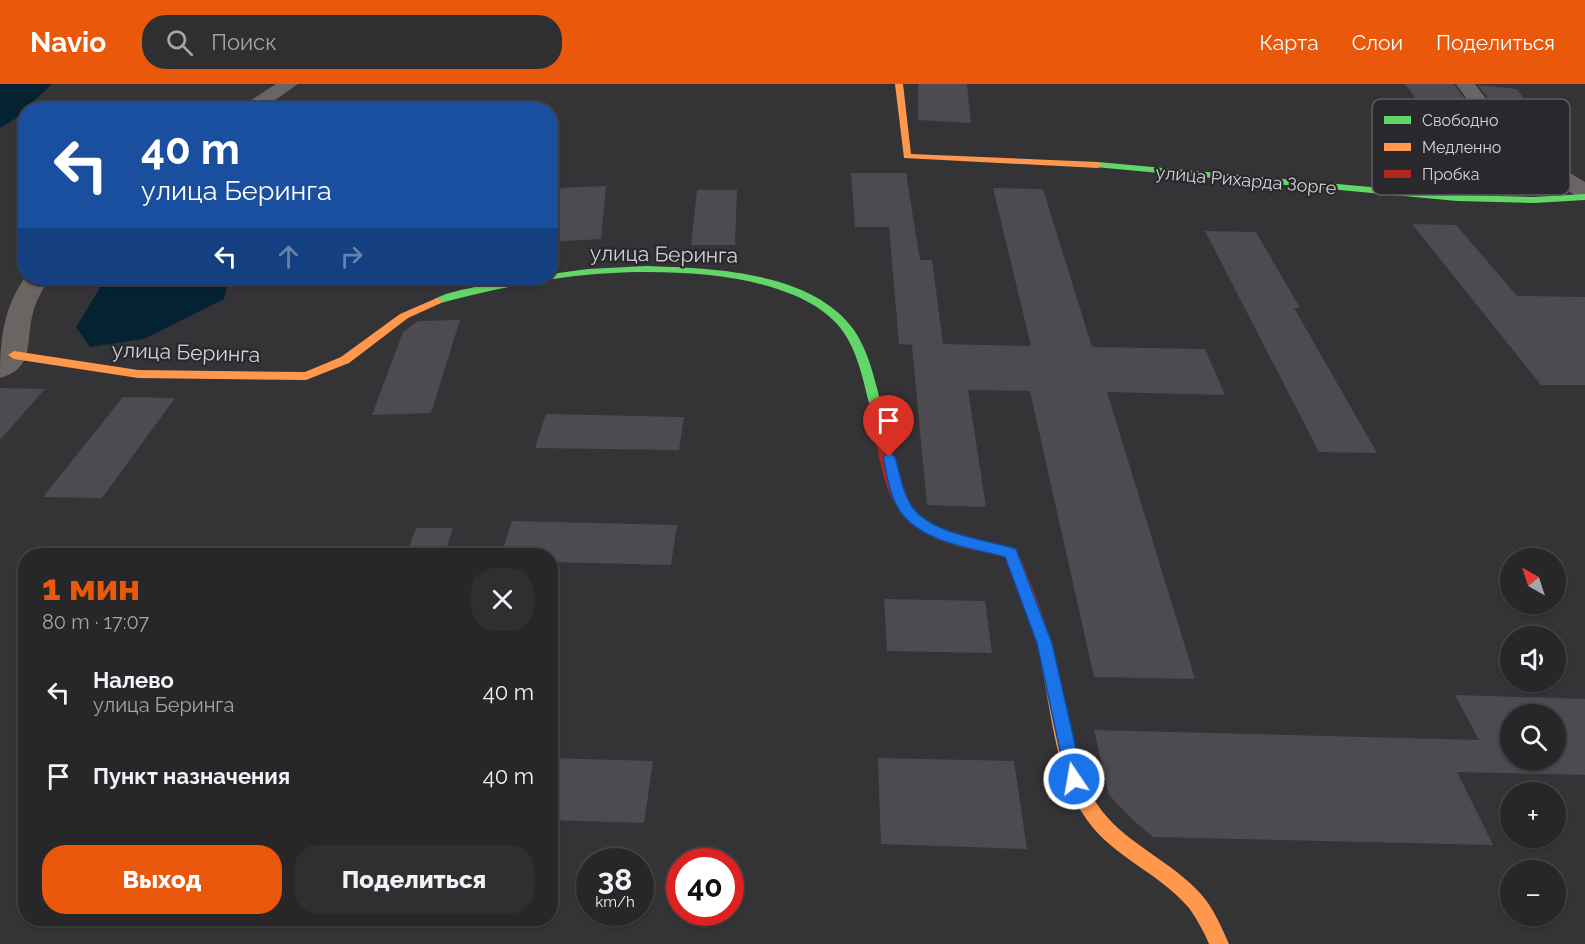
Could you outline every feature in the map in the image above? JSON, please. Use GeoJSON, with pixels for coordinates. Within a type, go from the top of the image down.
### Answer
{"type":"FeatureCollection","features":[{"type":"Feature","properties":{"kind":"street"},"geometry":{"type":"LineString","coordinates":[[260,102],[290,84]]}},
{"type":"Feature","properties":{"kind":"street","name":"улица Рихарда Зорге"},"geometry":{"type":"LineString","coordinates":[[899,84],[907,156],[1008,157],[1372,191]]}},
{"type":"Feature","properties":{"kind":"street"},"geometry":{"type":"LineString","coordinates":[[1465,84],[1476,99]]}},
{"type":"Feature","properties":{"kind":"street"},"geometry":{"type":"LineString","coordinates":[[1570,182],[1585,191]]}},
{"type":"Feature","properties":{"kind":"street","name":"улица Рихарда Зорге"},"geometry":{"type":"LineString","coordinates":[[1427,195],[1556,199],[1585,197]]}},
{"type":"Feature","properties":{"kind":"street","name":"улица Беринга"},"geometry":{"type":"LineString","coordinates":[[558,277],[587,272],[622,270],[727,274],[756,278],[796,290],[825,306],[849,330],[861,350],[898,495],[907,511],[925,526],[947,536],[1011,553],[1045,643],[1074,779],[1091,811],[1116,837],[1191,897],[1213,930],[1219,944]]}},
{"type":"Feature","properties":{"kind":"street"},"geometry":{"type":"LineString","coordinates":[[7,362],[16,319],[25,295],[32,285]]}},
{"type":"Feature","properties":{"kind":"street","name":"улица Беринга"},"geometry":{"type":"LineString","coordinates":[[7,362],[138,374],[306,376],[325,372],[343,364],[400,318],[425,305],[460,295],[515,285]]}},
{"type":"Feature","properties":{"kind":"water"},"geometry":{"type":"Polygon","coordinates":[[[0,84],[52,84],[33,102],[18,102],[18,116],[0,128],[0,84]]]}},
{"type":"Feature","properties":{"kind":"water"},"geometry":{"type":"Polygon","coordinates":[[[102,285],[227,285],[224,299],[144,339],[90,347],[76,327],[102,285]]]}},
{"type":"Feature","properties":{"kind":"building"},"geometry":{"type":"Polygon","coordinates":[[[918,84],[967,84],[971,123],[918,120],[918,84]]]}},
{"type":"Feature","properties":{"kind":"building"},"geometry":{"type":"Polygon","coordinates":[[[1405,84],[1454,84],[1465,99],[1416,99],[1405,84]]]}},
{"type":"Feature","properties":{"kind":"building"},"geometry":{"type":"Polygon","coordinates":[[[1478,85],[1517,89],[1524,99],[1489,99],[1478,85]]]}},
{"type":"Feature","properties":{"kind":"building"},"geometry":{"type":"Polygon","coordinates":[[[851,173],[906,173],[920,260],[932,260],[943,344],[1031,346],[993,188],[1043,189],[1092,347],[1205,349],[1225,395],[1107,392],[1195,679],[1094,677],[1030,391],[968,390],[986,507],[927,505],[912,345],[899,344],[889,227],[855,227],[851,173]]]}},
{"type":"Feature","properties":{"kind":"building"},"geometry":{"type":"Polygon","coordinates":[[[606,186],[601,239],[558,242],[558,188],[606,186]]]}},
{"type":"Feature","properties":{"kind":"building"},"geometry":{"type":"Polygon","coordinates":[[[697,190],[737,190],[735,245],[691,245],[697,190]]]}},
{"type":"Feature","properties":{"kind":"building"},"geometry":{"type":"Polygon","coordinates":[[[1412,224],[1456,225],[1517,296],[1585,297],[1585,385],[1541,385],[1412,224]]]}},
{"type":"Feature","properties":{"kind":"building"},"geometry":{"type":"Polygon","coordinates":[[[1205,231],[1256,232],[1300,308],[1294,308],[1377,453],[1319,452],[1205,231]]]}},
{"type":"Feature","properties":{"kind":"building"},"geometry":{"type":"Polygon","coordinates":[[[460,320],[431,413],[372,415],[403,332],[418,321],[460,320]]]}},
{"type":"Feature","properties":{"kind":"building"},"geometry":{"type":"Polygon","coordinates":[[[0,388],[45,389],[0,440],[0,388]]]}},
{"type":"Feature","properties":{"kind":"building"},"geometry":{"type":"Polygon","coordinates":[[[123,397],[175,398],[102,498],[43,497],[123,397]]]}},
{"type":"Feature","properties":{"kind":"building"},"geometry":{"type":"Polygon","coordinates":[[[546,414],[684,417],[679,450],[535,448],[546,414]]]}},
{"type":"Feature","properties":{"kind":"building"},"geometry":{"type":"Polygon","coordinates":[[[512,521],[677,525],[671,565],[558,562],[558,548],[503,548],[512,521]]]}},
{"type":"Feature","properties":{"kind":"building"},"geometry":{"type":"Polygon","coordinates":[[[416,528],[453,528],[446,548],[409,548],[416,528]]]}},
{"type":"Feature","properties":{"kind":"building"},"geometry":{"type":"Polygon","coordinates":[[[884,599],[985,601],[992,653],[887,651],[884,599]]]}},
{"type":"Feature","properties":{"kind":"building"},"geometry":{"type":"Polygon","coordinates":[[[1455,695],[1585,699],[1585,775],[1457,772],[1493,845],[1153,837],[1109,795],[1094,730],[1479,740],[1455,695]]]}},
{"type":"Feature","properties":{"kind":"building"},"geometry":{"type":"Polygon","coordinates":[[[558,758],[653,761],[644,823],[558,820],[558,758]]]}},
{"type":"Feature","properties":{"kind":"building"},"geometry":{"type":"Polygon","coordinates":[[[878,758],[1014,761],[1027,849],[881,844],[878,758]]]}},
{"type":"Feature","properties":{"kind":"traffic: fast"},"geometry":{"type":"LineString","coordinates":[[1098,165],[1372,190]]}},
{"type":"Feature","properties":{"kind":"traffic: fast"},"geometry":{"type":"LineString","coordinates":[[1424,195],[1534,200],[1585,197]]}},
{"type":"Feature","properties":{"kind":"traffic: fast"},"geometry":{"type":"LineString","coordinates":[[558,276],[615,270],[680,270],[749,278],[781,286],[808,297],[830,311],[849,331],[865,365],[875,403]]}},
{"type":"Feature","properties":{"kind":"traffic: fast"},"geometry":{"type":"LineString","coordinates":[[437,301],[510,285]]}},
{"type":"Feature","properties":{"kind":"traffic: slow"},"geometry":{"type":"LineString","coordinates":[[899,84],[907,156],[1098,165]]}},
{"type":"Feature","properties":{"kind":"traffic: slow"},"geometry":{"type":"LineString","coordinates":[[14,355],[138,374],[306,376],[345,360],[404,316],[437,301]]}},
{"type":"Feature","properties":{"kind":"traffic: slow"},"geometry":{"type":"LineString","coordinates":[[1049,664],[1074,775],[1090,809],[1112,834],[1191,897],[1203,913],[1219,944]]}},
{"type":"Feature","properties":{"kind":"traffic: jam"},"geometry":{"type":"LineString","coordinates":[[875,403],[892,477],[902,504],[908,513],[930,530],[970,544],[1011,553],[1045,643],[1049,664]]}},
{"type":"Feature","properties":{"kind":"route"},"geometry":{"type":"LineString","coordinates":[[889,457],[898,495],[907,511],[925,526],[947,536],[1011,553],[1045,643],[1074,779]]}}]}
